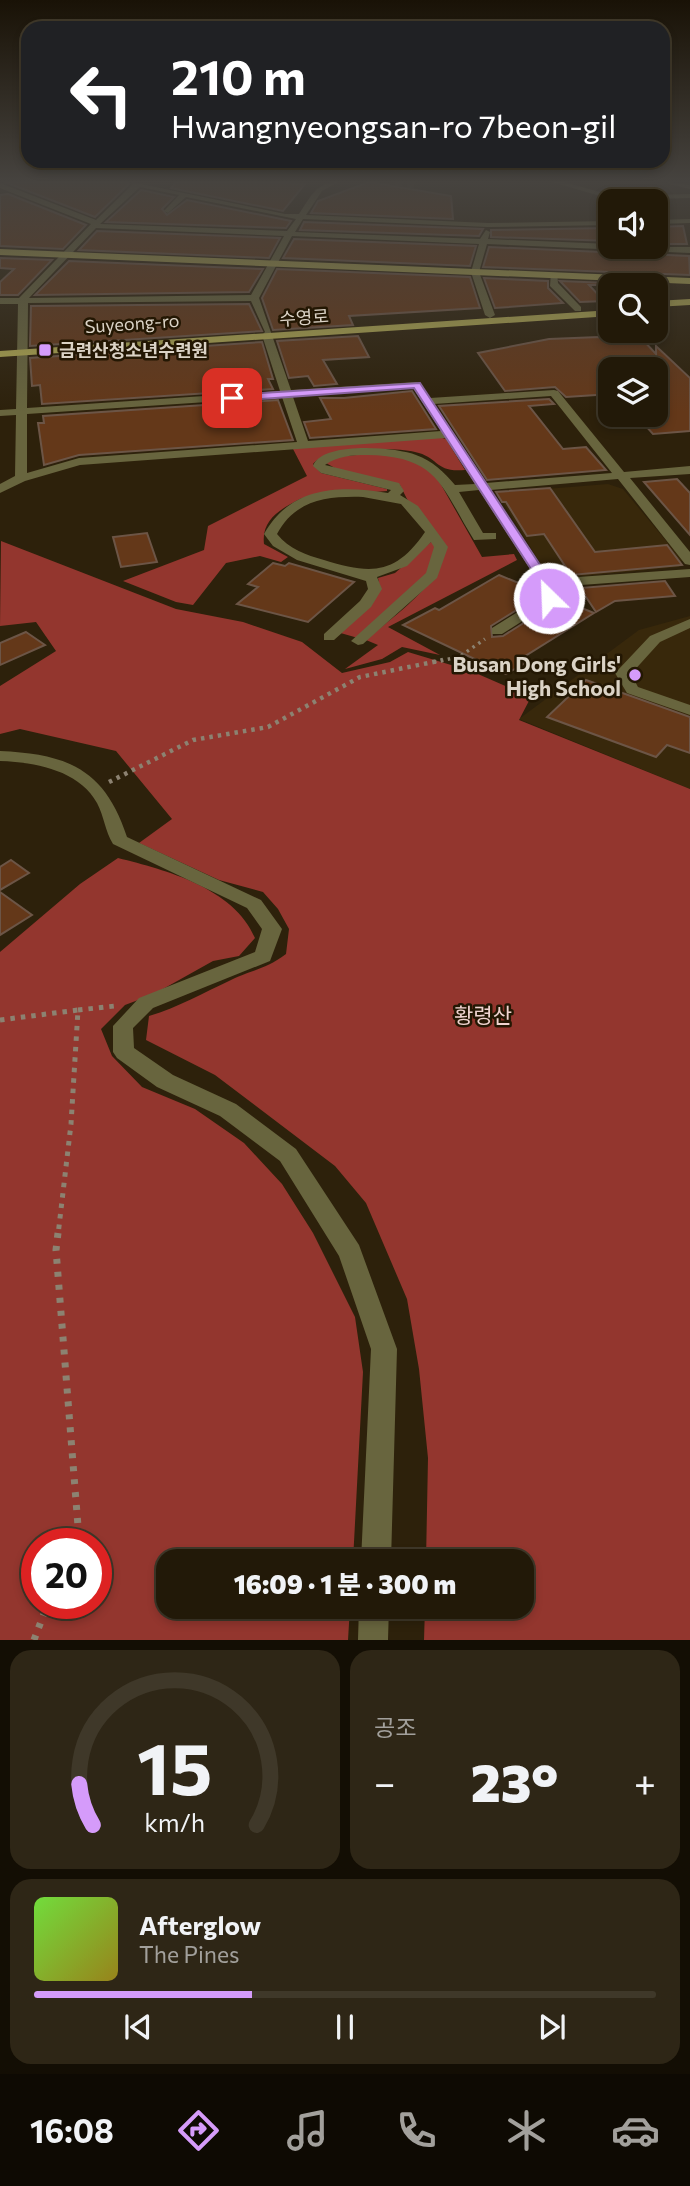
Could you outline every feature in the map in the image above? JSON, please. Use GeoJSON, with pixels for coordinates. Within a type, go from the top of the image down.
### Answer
{"type":"FeatureCollection","features":[{"type":"Feature","properties":{"kind":"main road"},"geometry":{"type":"LineString","coordinates":[[168,259],[690,283]]}},
{"type":"Feature","properties":{"kind":"main road"},"geometry":{"type":"LineString","coordinates":[[668,303],[690,302]]}},
{"type":"Feature","properties":{"kind":"main road"},"geometry":{"type":"LineString","coordinates":[[668,309],[690,307]]}},
{"type":"Feature","properties":{"kind":"main road"},"geometry":{"type":"LineString","coordinates":[[267,333],[598,308]]}},
{"type":"Feature","properties":{"kind":"main road","name":"수영로"},"geometry":{"type":"LineString","coordinates":[[0,354],[22,349],[598,314]]}},
{"type":"Feature","properties":{"kind":"main road"},"geometry":{"type":"LineString","coordinates":[[0,348],[22,349]]}},
{"type":"Feature","properties":{"kind":"street"},"geometry":{"type":"LineString","coordinates":[[21,478],[23,299],[60,259]]}},
{"type":"Feature","properties":{"kind":"street"},"geometry":{"type":"LineString","coordinates":[[274,259],[254,298],[284,394],[303,444]]}},
{"type":"Feature","properties":{"kind":"street"},"geometry":{"type":"LineString","coordinates":[[479,259],[475,272],[490,315]]}},
{"type":"Feature","properties":{"kind":"street"},"geometry":{"type":"LineString","coordinates":[[554,275],[553,284],[578,309]]}},
{"type":"Feature","properties":{"kind":"street"},"geometry":{"type":"LineString","coordinates":[[0,300],[254,298]]}},
{"type":"Feature","properties":{"kind":"street"},"geometry":{"type":"LineString","coordinates":[[0,413],[416,385],[546,583],[549,598],[497,631]]}},
{"type":"Feature","properties":{"kind":"street"},"geometry":{"type":"LineString","coordinates":[[426,401],[554,393],[690,561]]}},
{"type":"Feature","properties":{"kind":"street"},"geometry":{"type":"LineString","coordinates":[[0,489],[21,478],[79,462],[448,434]]}},
{"type":"Feature","properties":{"kind":"street"},"geometry":{"type":"LineString","coordinates":[[391,496],[398,491],[395,486],[324,470],[319,466],[320,462],[350,452],[413,455],[435,470],[452,489],[480,537],[491,536]]}},
{"type":"Feature","properties":{"kind":"street"},"geometry":{"type":"LineString","coordinates":[[452,489],[690,470]]}},
{"type":"Feature","properties":{"kind":"street"},"geometry":{"type":"LineString","coordinates":[[329,637],[366,604],[375,589],[372,579],[287,550],[274,542],[270,534],[275,523],[285,513],[308,499],[344,492],[391,496],[407,503],[441,547],[432,575],[358,641]]}},
{"type":"Feature","properties":{"kind":"street"},"geometry":{"type":"LineString","coordinates":[[363,575],[387,572],[421,547],[431,532]]}},
{"type":"Feature","properties":{"kind":"street"},"geometry":{"type":"LineString","coordinates":[[546,583],[690,573]]}},
{"type":"Feature","properties":{"kind":"street"},"geometry":{"type":"LineString","coordinates":[[690,623],[655,639],[623,673],[632,690],[690,710]]}},
{"type":"Feature","properties":{"kind":"street"},"geometry":{"type":"LineString","coordinates":[[0,756],[46,762],[79,775],[102,796],[119,840],[254,904],[272,929],[262,956],[146,1003],[123,1026],[124,1052],[165,1081],[228,1110],[288,1155],[350,1252],[384,1349],[376,1549]]}},
{"type":"Feature","properties":{"kind":"street"},"geometry":{"type":"LineString","coordinates":[[373,1640],[374,1619]]}},
{"type":"Feature","properties":{"kind":"path"},"geometry":{"type":"LineString","coordinates":[[95,789],[193,740],[268,727],[360,677],[459,657],[497,631]]}},
{"type":"Feature","properties":{"kind":"path"},"geometry":{"type":"LineString","coordinates":[[0,1020],[78,1010],[71,1124],[56,1251],[77,1528]]}},
{"type":"Feature","properties":{"kind":"path"},"geometry":{"type":"LineString","coordinates":[[34,1640],[42,1619]]}},
{"type":"Feature","properties":{"kind":"shaded area"},"geometry":{"type":"Polygon","coordinates":[[[608,484],[623,489],[682,560],[679,567],[550,579],[497,493],[608,484]]]}},
{"type":"Feature","properties":{"kind":"shaded area","name":"Busan Dong Girls' High School"},"geometry":{"type":"Polygon","coordinates":[[[690,616],[690,789],[519,719],[639,630],[690,616]]]}},
{"type":"Feature","properties":{"kind":"green space"},"geometry":{"type":"Polygon","coordinates":[[[435,436],[446,439],[465,470],[442,467],[423,454],[405,450],[345,451],[320,458],[313,464],[321,473],[387,491],[302,498],[287,506],[269,521],[264,544],[288,557],[281,562],[260,556],[226,563],[193,605],[176,602],[123,581],[204,550],[208,526],[307,476],[292,447],[435,436]]]}},
{"type":"Feature","properties":{"kind":"green space"},"geometry":{"type":"Polygon","coordinates":[[[368,454],[407,456],[435,474],[482,557],[514,554],[517,560],[388,627],[440,655],[402,647],[382,659],[345,669],[378,645],[366,640],[426,586],[436,573],[445,546],[407,499],[400,485],[342,472],[326,463],[334,457],[368,454]]]}},
{"type":"Feature","properties":{"kind":"green space","name":"황령산"},"geometry":{"type":"Polygon","coordinates":[[[1,541],[176,609],[243,622],[302,642],[342,673],[390,662],[408,652],[471,671],[531,697],[519,720],[690,789],[690,1640],[424,1640],[425,1619],[534,1619],[534,1549],[426,1549],[428,1458],[419,1369],[407,1299],[366,1203],[335,1166],[215,1075],[146,1040],[149,1016],[265,966],[286,954],[289,929],[278,909],[263,892],[219,880],[139,843],[172,819],[116,751],[20,729],[0,734],[0,686],[56,651],[36,622],[0,626],[1,541]]]}},
{"type":"Feature","properties":{"kind":"green space"},"geometry":{"type":"Polygon","coordinates":[[[432,541],[436,550],[427,574],[358,638],[337,632],[380,588],[378,578],[395,573],[432,541]]]}},
{"type":"Feature","properties":{"kind":"green space"},"geometry":{"type":"Polygon","coordinates":[[[118,858],[177,875],[215,894],[245,921],[255,938],[239,956],[213,961],[154,994],[125,1005],[101,1029],[112,1056],[142,1087],[195,1109],[244,1143],[282,1184],[313,1233],[355,1317],[363,1372],[354,1549],[156,1549],[156,1619],[349,1619],[348,1640],[0,1640],[0,952],[80,884],[118,858]]]}},
{"type":"Feature","properties":{"kind":"building"},"geometry":{"type":"Polygon","coordinates":[[[0,259],[52,260],[18,295],[0,295],[0,282],[14,269],[0,268],[0,259]]]}},
{"type":"Feature","properties":{"kind":"building"},"geometry":{"type":"Polygon","coordinates":[[[295,259],[472,259],[470,266],[295,259]]]}},
{"type":"Feature","properties":{"kind":"building"},"geometry":{"type":"Polygon","coordinates":[[[486,259],[689,259],[690,275],[483,267],[486,259]]]}},
{"type":"Feature","properties":{"kind":"building"},"geometry":{"type":"Polygon","coordinates":[[[69,261],[263,269],[249,292],[35,295],[69,261]]]}},
{"type":"Feature","properties":{"kind":"building"},"geometry":{"type":"Polygon","coordinates":[[[277,269],[470,277],[480,308],[349,316],[353,325],[273,330],[262,298],[277,269]]]}},
{"type":"Feature","properties":{"kind":"building"},"geometry":{"type":"Polygon","coordinates":[[[484,278],[548,281],[548,288],[563,303],[495,308],[484,278]]]}},
{"type":"Feature","properties":{"kind":"building"},"geometry":{"type":"Polygon","coordinates":[[[560,281],[598,283],[598,285],[589,285],[598,295],[598,301],[580,302],[560,281]]]}},
{"type":"Feature","properties":{"kind":"building"},"geometry":{"type":"Polygon","coordinates":[[[249,304],[262,331],[30,346],[31,306],[249,304]]]}},
{"type":"Feature","properties":{"kind":"building"},"geometry":{"type":"Polygon","coordinates":[[[358,336],[369,357],[323,360],[337,384],[314,386],[308,376],[289,378],[277,341],[358,336]]]}},
{"type":"Feature","properties":{"kind":"building"},"geometry":{"type":"Polygon","coordinates":[[[598,337],[598,343],[646,343],[656,354],[656,346],[668,357],[598,357],[598,395],[566,397],[555,387],[505,391],[478,353],[549,339],[598,337]]]}},
{"type":"Feature","properties":{"kind":"building"},"geometry":{"type":"Polygon","coordinates":[[[262,342],[273,379],[268,379],[273,389],[42,404],[40,385],[32,386],[30,358],[262,342]]]}},
{"type":"Feature","properties":{"kind":"building"},"geometry":{"type":"Polygon","coordinates":[[[668,357],[690,378],[690,431],[653,434],[647,427],[668,427],[668,357]]]}},
{"type":"Feature","properties":{"kind":"building"},"geometry":{"type":"Polygon","coordinates":[[[412,391],[436,429],[310,438],[304,422],[331,419],[320,398],[412,391]]]}},
{"type":"Feature","properties":{"kind":"building"},"geometry":{"type":"Polygon","coordinates":[[[549,399],[554,404],[529,406],[563,449],[586,447],[606,470],[487,480],[439,406],[549,399]]]}},
{"type":"Feature","properties":{"kind":"building"},"geometry":{"type":"Polygon","coordinates":[[[278,400],[293,440],[79,455],[44,465],[38,423],[44,423],[43,416],[278,400]]]}},
{"type":"Feature","properties":{"kind":"building"},"geometry":{"type":"Polygon","coordinates":[[[677,479],[690,493],[690,535],[644,482],[677,479]]]}},
{"type":"Feature","properties":{"kind":"building"},"geometry":{"type":"Polygon","coordinates":[[[550,488],[595,552],[667,545],[682,565],[571,575],[544,534],[527,536],[506,502],[502,502],[496,492],[550,488]]]}},
{"type":"Feature","properties":{"kind":"building"},"geometry":{"type":"Polygon","coordinates":[[[147,533],[157,562],[121,567],[113,537],[147,533]]]}},
{"type":"Feature","properties":{"kind":"building"},"geometry":{"type":"Polygon","coordinates":[[[273,563],[285,566],[289,563],[354,582],[308,622],[237,604],[258,587],[248,584],[273,563]]]}},
{"type":"Feature","properties":{"kind":"building"},"geometry":{"type":"Polygon","coordinates":[[[499,575],[538,591],[539,596],[491,626],[492,637],[503,636],[555,603],[557,598],[594,613],[519,660],[525,663],[506,674],[403,625],[435,608],[439,610],[499,575]]]}},
{"type":"Feature","properties":{"kind":"building"},"geometry":{"type":"Polygon","coordinates":[[[665,581],[675,596],[615,601],[596,612],[580,588],[665,581]]]}},
{"type":"Feature","properties":{"kind":"building"},"geometry":{"type":"Polygon","coordinates":[[[26,632],[45,645],[0,665],[0,643],[26,632]]]}},
{"type":"Feature","properties":{"kind":"building"},"geometry":{"type":"Polygon","coordinates":[[[586,680],[690,717],[690,753],[667,745],[656,757],[547,717],[586,680]]]}},
{"type":"Feature","properties":{"kind":"building"},"geometry":{"type":"Polygon","coordinates":[[[11,860],[29,873],[0,890],[0,867],[11,860]]]}},
{"type":"Feature","properties":{"kind":"building"},"geometry":{"type":"Polygon","coordinates":[[[0,892],[32,915],[0,935],[0,892]]]}},
{"type":"Feature","properties":{"kind":"place","name":"금련산청소년수련원"},"geometry":{"type":"Point","coordinates":[45,350]}},
{"type":"Feature","properties":{"kind":"place","name":"Busan Dong Girls' High School"},"geometry":{"type":"Point","coordinates":[635,675]}},
{"type":"Feature","properties":{"kind":"route"},"geometry":{"type":"LineString","coordinates":[[232,398],[416,385],[546,583],[549,598]]}}]}
